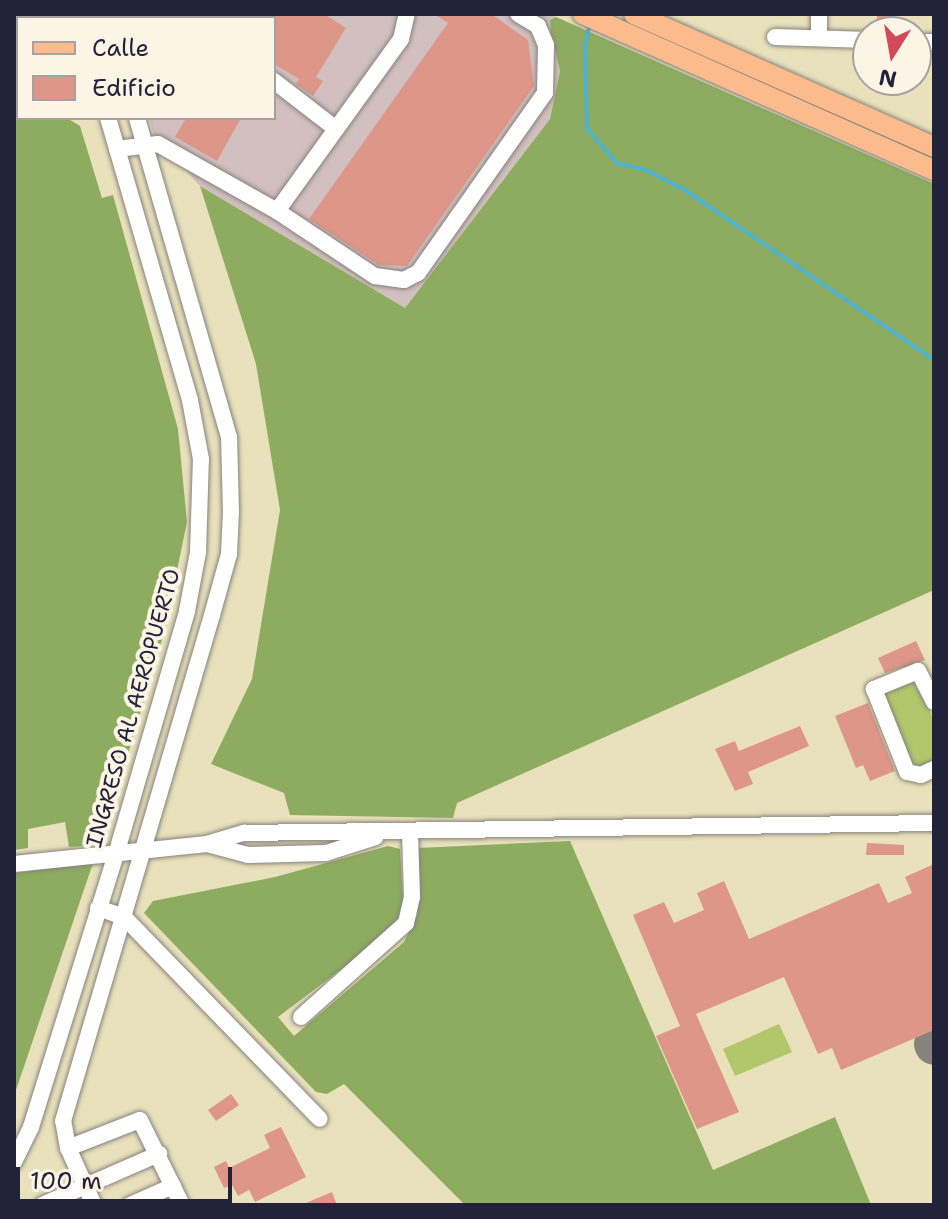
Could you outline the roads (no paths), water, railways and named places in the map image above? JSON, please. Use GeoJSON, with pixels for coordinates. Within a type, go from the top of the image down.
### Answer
{"type":"FeatureCollection","features":[{"type":"Feature","properties":{"kind":"main road"},"geometry":{"type":"LineString","coordinates":[[583,14],[639,24],[934,147]]}},
{"type":"Feature","properties":{"kind":"main road"},"geometry":{"type":"LineString","coordinates":[[639,24],[934,170]]}},
{"type":"Feature","properties":{"kind":"street"},"geometry":{"type":"LineString","coordinates":[[277,211],[401,39],[407,14]]}},
{"type":"Feature","properties":{"kind":"street"},"geometry":{"type":"LineString","coordinates":[[117,149],[158,144],[277,211],[375,276],[404,280],[418,273],[545,93],[546,45],[538,26],[518,14]]}},
{"type":"Feature","properties":{"kind":"street"},"geometry":{"type":"LineString","coordinates":[[819,14],[819,38]]}},
{"type":"Feature","properties":{"kind":"street"},"geometry":{"type":"LineString","coordinates":[[775,37],[852,39]]}},
{"type":"Feature","properties":{"kind":"street"},"geometry":{"type":"LineString","coordinates":[[276,83],[336,129]]}},
{"type":"Feature","properties":{"kind":"street","name":"INGRESO AL AEROPUERTO"},"geometry":{"type":"LineString","coordinates":[[14,1162],[31,1127],[117,851],[187,611],[198,552],[201,459],[167,313],[109,120]]}},
{"type":"Feature","properties":{"kind":"street"},"geometry":{"type":"LineString","coordinates":[[94,1205],[67,1143],[63,1121],[146,847],[229,554],[229,437],[138,120]]}},
{"type":"Feature","properties":{"kind":"street"},"geometry":{"type":"LineString","coordinates":[[934,702],[918,671],[874,689],[907,772],[921,775],[934,769]]}},
{"type":"Feature","properties":{"kind":"street"},"geometry":{"type":"LineString","coordinates":[[14,864],[146,847],[207,844],[248,855],[326,853],[384,833],[934,823]]}},
{"type":"Feature","properties":{"kind":"street"},"geometry":{"type":"LineString","coordinates":[[301,1017],[406,923],[412,896],[410,832]]}},
{"type":"Feature","properties":{"kind":"street"},"geometry":{"type":"LineString","coordinates":[[98,908],[124,917],[320,1119]]}},
{"type":"Feature","properties":{"kind":"street"},"geometry":{"type":"LineString","coordinates":[[67,1143],[140,1120],[182,1205]]}},
{"type":"Feature","properties":{"kind":"street"},"geometry":{"type":"LineString","coordinates":[[42,1205],[159,1154]]}},
{"type":"Feature","properties":{"kind":"street"},"geometry":{"type":"LineString","coordinates":[[130,1205],[173,1186]]}},
{"type":"Feature","properties":{"kind":"waterway"},"geometry":{"type":"LineString","coordinates":[[590,24],[585,44],[587,129],[617,163],[646,170],[685,190],[934,360]]}}]}
